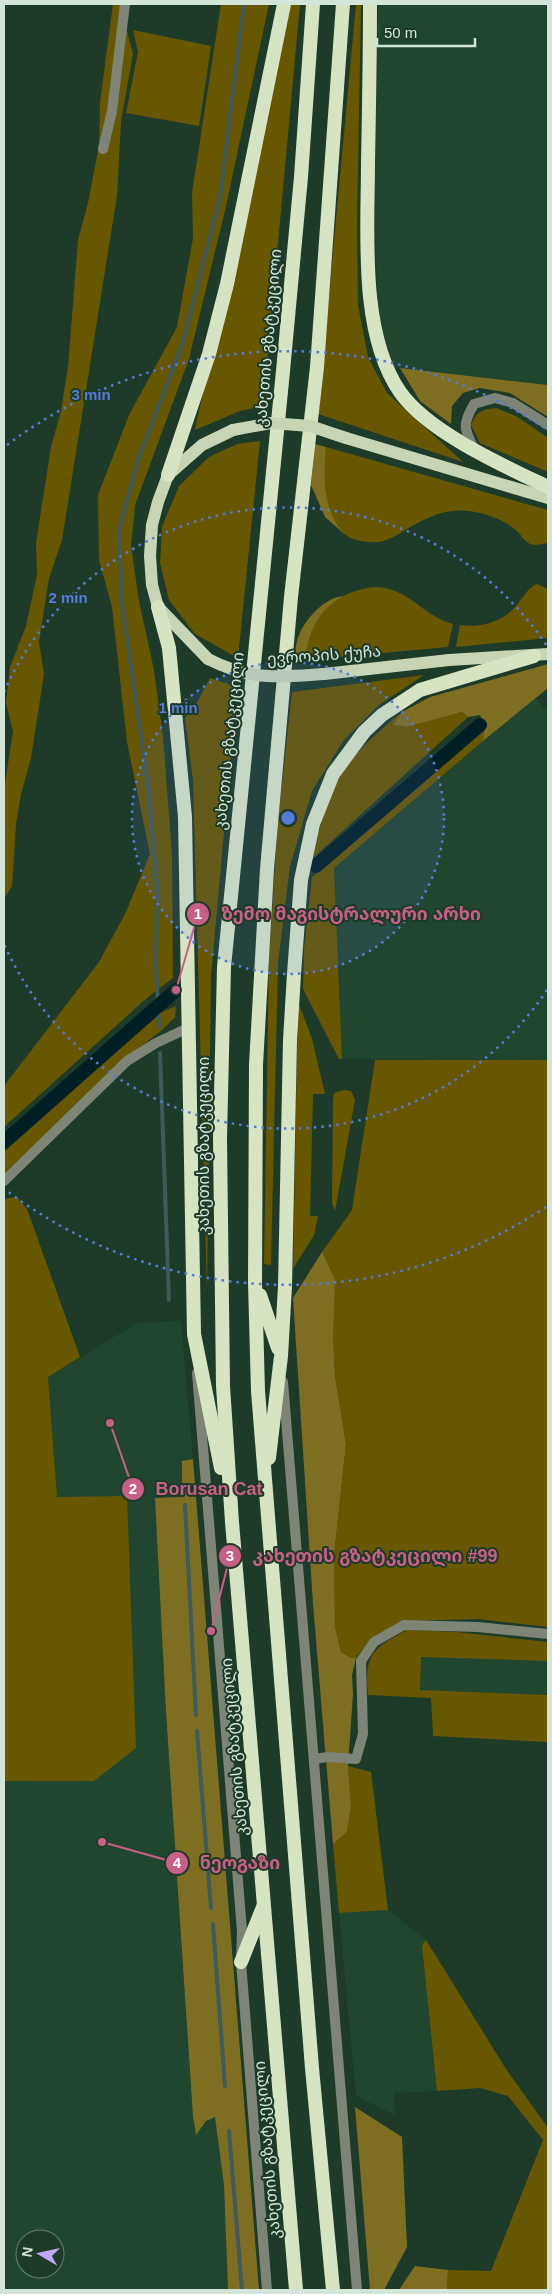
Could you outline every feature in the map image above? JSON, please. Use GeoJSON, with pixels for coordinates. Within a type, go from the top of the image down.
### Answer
{"type":"FeatureCollection","features":[{"type":"Feature","properties":{"kind":"highway"},"geometry":{"type":"LineString","coordinates":[[168,476],[209,354],[226,284],[284,4]]}},
{"type":"Feature","properties":{"kind":"highway","name":"კახეთის გზატკეცილი"},"geometry":{"type":"LineString","coordinates":[[296,2290],[232,1522],[223,1386],[220,1138],[224,967],[301,177],[313,4]]}},
{"type":"Feature","properties":{"kind":"highway"},"geometry":{"type":"LineString","coordinates":[[333,2290],[312,2068],[265,1496],[258,1391],[255,1283],[256,1065],[267,869],[290,607],[317,367],[343,4]]}},
{"type":"Feature","properties":{"kind":"highway"},"geometry":{"type":"LineString","coordinates":[[370,4],[368,250],[371,307],[382,355],[400,392],[421,416],[486,457],[548,487]]}},
{"type":"Feature","properties":{"kind":"highway"},"geometry":{"type":"LineString","coordinates":[[158,607],[169,648],[185,817],[194,1334],[232,1522]]}},
{"type":"Feature","properties":{"kind":"highway"},"geometry":{"type":"LineString","coordinates":[[265,1496],[281,1356],[290,1040],[294,974],[301,880],[313,824],[333,774],[364,732],[382,715],[420,690],[541,655]]}},
{"type":"Feature","properties":{"kind":"highway"},"geometry":{"type":"LineString","coordinates":[[255,1283],[281,1356]]}},
{"type":"Feature","properties":{"kind":"highway"},"geometry":{"type":"LineString","coordinates":[[241,1962],[264,1904]]}},
{"type":"Feature","properties":{"kind":"main road","name":"ევროპის ქუჩა"},"geometry":{"type":"LineString","coordinates":[[541,655],[449,660],[271,678],[231,671],[208,659],[158,607],[152,585],[150,556],[152,525],[168,476],[202,445],[233,430],[271,423],[310,426],[548,498]]}},
{"type":"Feature","properties":{"kind":"street"},"geometry":{"type":"LineString","coordinates":[[103,149],[112,111],[125,4]]}},
{"type":"Feature","properties":{"kind":"street"},"geometry":{"type":"LineString","coordinates":[[474,449],[464,429],[466,418],[474,404],[495,398],[513,403],[548,425]]}},
{"type":"Feature","properties":{"kind":"street"},"geometry":{"type":"LineString","coordinates":[[4,1181],[127,1061],[156,1042],[188,1028]]}},
{"type":"Feature","properties":{"kind":"street","name":"კახეთის გზატკეცილი"},"geometry":{"type":"LineString","coordinates":[[194,1334],[242,1931],[241,1962],[267,2290]]}},
{"type":"Feature","properties":{"kind":"street"},"geometry":{"type":"LineString","coordinates":[[281,1356],[358,2290]]}},
{"type":"Feature","properties":{"kind":"street"},"geometry":{"type":"LineString","coordinates":[[314,1759],[327,1757],[356,1759],[364,1734],[360,1677],[361,1661],[374,1642],[404,1625],[478,1627],[548,1634]]}},
{"type":"Feature","properties":{"kind":"shaded area"},"geometry":{"type":"Polygon","coordinates":[[[113,4],[130,4],[126,27],[133,54],[121,121],[117,196],[62,540],[49,578],[39,642],[44,674],[31,758],[21,794],[16,824],[12,886],[4,899],[4,790],[13,731],[6,703],[10,667],[26,626],[37,575],[36,543],[51,447],[61,411],[68,367],[78,240],[88,203],[99,145],[100,102],[113,4]]]}},
{"type":"Feature","properties":{"kind":"shaded area"},"geometry":{"type":"Polygon","coordinates":[[[221,4],[269,4],[226,206],[189,359],[135,505],[131,546],[139,601],[154,670],[163,737],[172,853],[173,978],[148,997],[4,1127],[4,1086],[99,962],[126,912],[150,854],[127,742],[112,607],[99,560],[98,495],[129,415],[177,327],[193,238],[192,193],[221,4]]]}},
{"type":"Feature","properties":{"kind":"shaded area"},"geometry":{"type":"Polygon","coordinates":[[[287,4],[300,4],[263,406],[240,411],[195,430],[287,4]]]}},
{"type":"Feature","properties":{"kind":"shaded area"},"geometry":{"type":"Polygon","coordinates":[[[356,4],[361,4],[357,224],[358,305],[368,357],[387,393],[463,462],[318,414],[356,4]]]}},
{"type":"Feature","properties":{"kind":"shaded area"},"geometry":{"type":"Polygon","coordinates":[[[378,4],[548,4],[548,385],[400,368],[396,370],[389,354],[377,301],[375,196],[378,4]]]}},
{"type":"Feature","properties":{"kind":"shaded area"},"geometry":{"type":"Polygon","coordinates":[[[133,30],[211,46],[199,126],[126,113],[138,52],[133,30]]]}},
{"type":"Feature","properties":{"kind":"shaded area"},"geometry":{"type":"Polygon","coordinates":[[[400,368],[548,385],[548,417],[510,393],[480,388],[463,393],[452,406],[451,424],[420,401],[400,368]]]}},
{"type":"Feature","properties":{"kind":"shaded area"},"geometry":{"type":"Polygon","coordinates":[[[496,408],[516,416],[548,438],[548,472],[480,443],[471,425],[477,414],[487,409],[496,408]]]}},
{"type":"Feature","properties":{"kind":"shaded area"},"geometry":{"type":"Polygon","coordinates":[[[260,441],[238,658],[195,634],[169,600],[160,563],[162,527],[179,486],[209,457],[237,444],[260,441]]]}},
{"type":"Feature","properties":{"kind":"shaded area"},"geometry":{"type":"Polygon","coordinates":[[[315,444],[326,447],[325,481],[328,502],[335,522],[342,532],[325,517],[311,485],[315,444]]]}},
{"type":"Feature","properties":{"kind":"shaded area"},"geometry":{"type":"Polygon","coordinates":[[[326,447],[548,510],[548,543],[530,544],[512,527],[494,517],[460,510],[444,512],[428,518],[380,542],[361,541],[348,536],[338,528],[331,516],[327,503],[325,488],[326,447]]]}},
{"type":"Feature","properties":{"kind":"shaded area"},"geometry":{"type":"Polygon","coordinates":[[[537,584],[548,589],[548,638],[456,647],[460,625],[482,625],[504,617],[537,584]]]}},
{"type":"Feature","properties":{"kind":"shaded area"},"geometry":{"type":"Polygon","coordinates":[[[374,587],[386,588],[397,592],[432,615],[453,624],[448,647],[305,660],[312,631],[317,620],[325,610],[334,601],[345,595],[374,587]]]}},
{"type":"Feature","properties":{"kind":"shaded area"},"geometry":{"type":"Polygon","coordinates":[[[343,596],[327,608],[316,623],[309,640],[305,660],[295,661],[297,641],[308,619],[328,601],[343,596]]]}},
{"type":"Feature","properties":{"kind":"shaded area"},"geometry":{"type":"Polygon","coordinates":[[[548,664],[548,688],[483,741],[485,725],[480,715],[468,717],[462,712],[407,727],[393,725],[402,712],[430,697],[548,664]]]}},
{"type":"Feature","properties":{"kind":"shaded area"},"geometry":{"type":"Polygon","coordinates":[[[424,675],[379,705],[344,740],[312,791],[290,866],[278,963],[271,1265],[264,1264],[269,959],[278,821],[292,692],[424,675]]]}},
{"type":"Feature","properties":{"kind":"shaded area"},"geometry":{"type":"Polygon","coordinates":[[[210,678],[237,687],[211,977],[207,1292],[193,780],[185,718],[198,701],[210,678]]]}},
{"type":"Feature","properties":{"kind":"shaded area"},"geometry":{"type":"Polygon","coordinates":[[[535,697],[544,708],[548,705],[548,1060],[342,1059],[334,868],[535,697]]]}},
{"type":"Feature","properties":{"kind":"shaded area"},"geometry":{"type":"Polygon","coordinates":[[[402,712],[394,725],[407,727],[462,712],[468,717],[313,858],[326,806],[343,770],[363,747],[402,712]]]}},
{"type":"Feature","properties":{"kind":"shaded area"},"geometry":{"type":"Polygon","coordinates":[[[486,725],[483,741],[334,868],[342,1059],[339,1059],[303,989],[304,949],[312,877],[486,725]]]}},
{"type":"Feature","properties":{"kind":"shaded area"},"geometry":{"type":"Polygon","coordinates":[[[298,1001],[312,1039],[325,1094],[313,1094],[310,1216],[318,1216],[314,1235],[293,1269],[298,1001]]]}},
{"type":"Feature","properties":{"kind":"shaded area"},"geometry":{"type":"Polygon","coordinates":[[[176,1006],[175,1017],[163,1029],[137,1050],[4,1174],[4,1152],[160,1013],[176,1006]]]}},
{"type":"Feature","properties":{"kind":"shaded area"},"geometry":{"type":"Polygon","coordinates":[[[375,1060],[548,1060],[548,1627],[478,1619],[402,1621],[370,1640],[356,1658],[351,1658],[341,1652],[335,1627],[334,1556],[346,1444],[335,1376],[333,1334],[322,1252],[352,1210],[375,1060]]]}},
{"type":"Feature","properties":{"kind":"shaded area"},"geometry":{"type":"Polygon","coordinates":[[[344,1090],[351,1091],[355,1100],[335,1211],[332,1204],[333,1100],[334,1093],[344,1090]]]}},
{"type":"Feature","properties":{"kind":"shaded area"},"geometry":{"type":"Polygon","coordinates":[[[17,1197],[27,1209],[80,1357],[48,1377],[57,1497],[127,1496],[136,1748],[94,1781],[4,1781],[4,1199],[17,1197]]]}},
{"type":"Feature","properties":{"kind":"shaded area"},"geometry":{"type":"Polygon","coordinates":[[[322,1252],[335,1280],[333,1334],[335,1376],[346,1444],[334,1556],[335,1627],[341,1652],[351,1658],[356,1658],[352,1675],[353,1694],[348,1766],[351,1806],[347,1832],[333,1844],[313,1604],[293,1298],[322,1252]]]}},
{"type":"Feature","properties":{"kind":"shaded area"},"geometry":{"type":"Polygon","coordinates":[[[181,1321],[193,1459],[182,1461],[182,1498],[156,1498],[166,1712],[193,2116],[196,2134],[206,2121],[215,2117],[224,2185],[228,2290],[4,2290],[4,1781],[94,1781],[127,1496],[57,1498],[48,1377],[137,1323],[181,1321]]]}},
{"type":"Feature","properties":{"kind":"shaded area"},"geometry":{"type":"Polygon","coordinates":[[[193,1459],[259,2290],[228,2290],[224,2185],[215,2117],[206,2121],[196,2135],[193,2116],[166,1712],[155,1498],[182,1497],[182,1461],[193,1459]]]}},
{"type":"Feature","properties":{"kind":"shaded area"},"geometry":{"type":"Polygon","coordinates":[[[407,1630],[456,1632],[548,1642],[548,1661],[421,1657],[420,1690],[548,1695],[548,1742],[433,1736],[431,1698],[368,1695],[368,1670],[373,1654],[386,1642],[407,1630]]]}},
{"type":"Feature","properties":{"kind":"shaded area"},"geometry":{"type":"Polygon","coordinates":[[[421,1657],[548,1661],[548,1695],[420,1690],[421,1657]]]}},
{"type":"Feature","properties":{"kind":"shaded area"},"geometry":{"type":"Polygon","coordinates":[[[348,1766],[371,1772],[388,1910],[339,1913],[333,1844],[347,1832],[351,1806],[348,1766]]]}},
{"type":"Feature","properties":{"kind":"shaded area"},"geometry":{"type":"Polygon","coordinates":[[[388,1910],[426,1940],[422,1946],[437,2091],[394,2093],[395,2115],[356,2096],[339,1913],[388,1910]]]}},
{"type":"Feature","properties":{"kind":"shaded area"},"geometry":{"type":"Polygon","coordinates":[[[426,1940],[506,2069],[548,2128],[548,2290],[447,2290],[448,2270],[491,2271],[543,2140],[508,2096],[480,2088],[437,2091],[422,1946],[426,1940]]]}},
{"type":"Feature","properties":{"kind":"shaded area"},"geometry":{"type":"Polygon","coordinates":[[[355,2107],[402,2137],[407,2247],[384,2290],[370,2290],[355,2107]]]}},
{"type":"Feature","properties":{"kind":"shaded area"},"geometry":{"type":"Polygon","coordinates":[[[415,2266],[448,2270],[447,2290],[399,2290],[415,2266]]]}},
{"type":"Feature","properties":{"kind":"waterway"},"geometry":{"type":"LineString","coordinates":[[159,1027],[156,965],[157,886],[149,793],[122,603],[119,530],[138,460],[183,342],[220,197],[244,4]]}},
{"type":"Feature","properties":{"kind":"waterway"},"geometry":{"type":"LineString","coordinates":[[316,866],[480,725]]}},
{"type":"Feature","properties":{"kind":"waterway"},"geometry":{"type":"LineString","coordinates":[[4,1142],[176,990]]}},
{"type":"Feature","properties":{"kind":"waterway"},"geometry":{"type":"LineString","coordinates":[[160,1053],[169,1300]]}},
{"type":"Feature","properties":{"kind":"waterway"},"geometry":{"type":"LineString","coordinates":[[185,1505],[196,1715]]}},
{"type":"Feature","properties":{"kind":"waterway"},"geometry":{"type":"LineString","coordinates":[[197,1731],[211,1908]]}},
{"type":"Feature","properties":{"kind":"waterway"},"geometry":{"type":"LineString","coordinates":[[213,1924],[225,2086]]}},
{"type":"Feature","properties":{"kind":"waterway"},"geometry":{"type":"LineString","coordinates":[[229,2131],[242,2290]]}},
{"type":"Feature","properties":{"kind":"place","name":"ზემო მაგისტრალური არხი"},"geometry":{"type":"Point","coordinates":[176,990]}},
{"type":"Feature","properties":{"kind":"place","name":"Borusan Cat"},"geometry":{"type":"Point","coordinates":[110,1423]}},
{"type":"Feature","properties":{"kind":"place","name":"კახეთის გზატკეცილი #99"},"geometry":{"type":"Point","coordinates":[211,1631]}},
{"type":"Feature","properties":{"kind":"place","name":"ნეოგაზი"},"geometry":{"type":"Point","coordinates":[102,1842]}}]}
